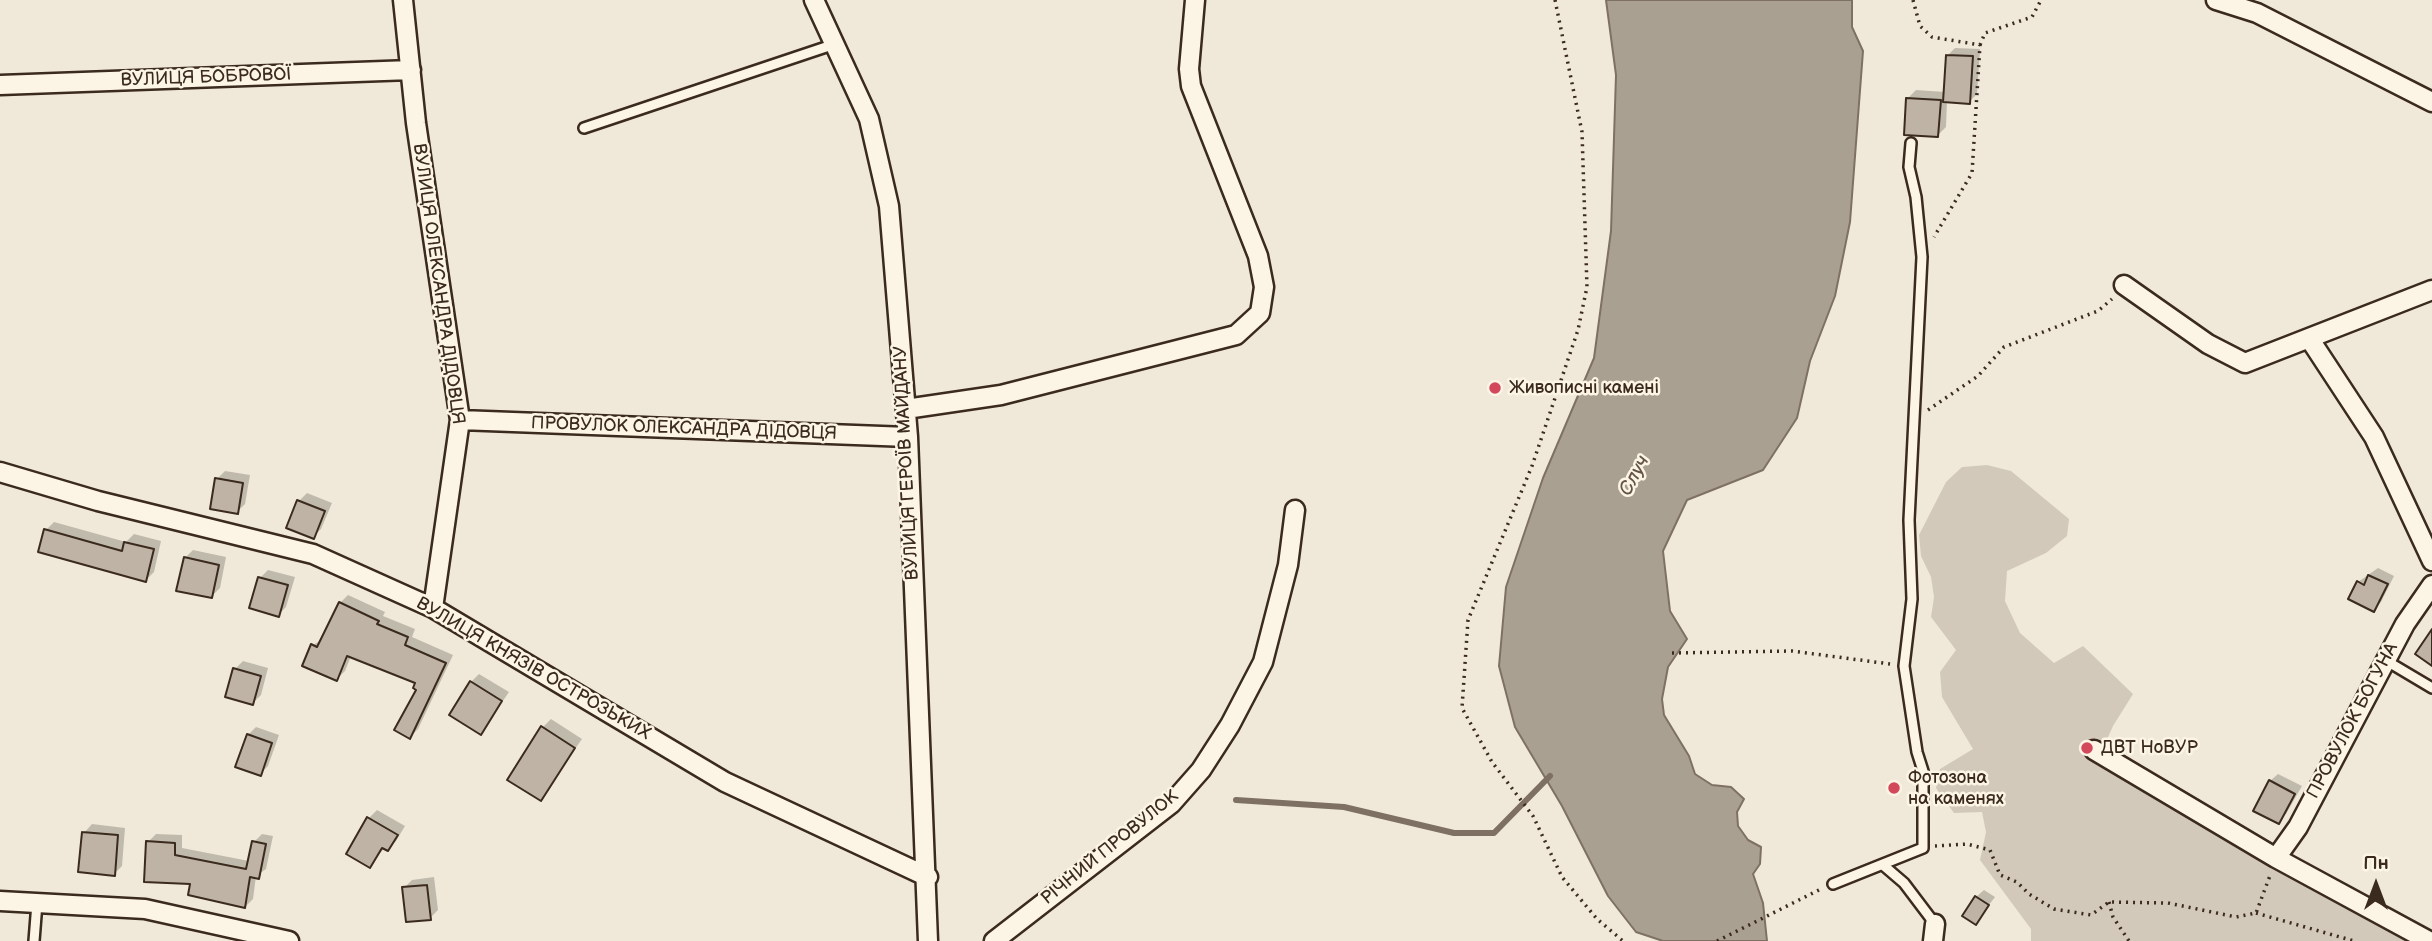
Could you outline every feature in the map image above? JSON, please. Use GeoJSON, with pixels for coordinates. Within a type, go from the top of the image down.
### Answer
{"type":"FeatureCollection","features":[{"type":"Feature","properties":{"kind":"street","name":"ВУЛИЦЯ ОЛЕКСАНДРА ДІДОВЦЯ"},"geometry":{"type":"LineString","coordinates":[[403,0],[416,122],[460,420],[433,608]]}},
{"type":"Feature","properties":{"kind":"street","name":"ВУЛИЦЯ ГЕРОЇВ МАЙДАНУ"},"geometry":{"type":"LineString","coordinates":[[814,0],[869,119],[889,206],[908,437],[928,877],[928,941]]}},
{"type":"Feature","properties":{"kind":"street"},"geometry":{"type":"LineString","coordinates":[[906,409],[1001,395],[1236,335],[1260,313],[1264,287],[1258,256],[1191,86],[1189,69],[1195,0]]}},
{"type":"Feature","properties":{"kind":"street"},"geometry":{"type":"LineString","coordinates":[[2216,0],[2256,13],[2432,102]]}},
{"type":"Feature","properties":{"kind":"street","name":"ВУЛИЦЯ БОБРОВОЇ"},"geometry":{"type":"LineString","coordinates":[[0,85],[411,70]]}},
{"type":"Feature","properties":{"kind":"street"},"geometry":{"type":"LineString","coordinates":[[2124,285],[2208,344],[2245,363],[2432,289]]}},
{"type":"Feature","properties":{"kind":"street"},"geometry":{"type":"LineString","coordinates":[[2309,338],[2374,436],[2432,561]]}},
{"type":"Feature","properties":{"kind":"street","name":"ПРОВУЛОК ОЛЕКСАНДРА ДІДОВЦЯ"},"geometry":{"type":"LineString","coordinates":[[460,420],[908,437]]}},
{"type":"Feature","properties":{"kind":"street","name":"ВУЛИЦЯ КНЯЗІВ ОСТРОЗЬКИХ"},"geometry":{"type":"LineString","coordinates":[[0,472],[98,501],[313,554],[433,608],[725,782],[928,877]]}},
{"type":"Feature","properties":{"kind":"street","name":"РІЧНИЙ ПРОВУЛОК"},"geometry":{"type":"LineString","coordinates":[[994,941],[1171,804],[1201,770],[1230,725],[1263,662],[1289,565],[1295,510]]}},
{"type":"Feature","properties":{"kind":"street","name":"ПРОВУЛОК БОГУНА"},"geometry":{"type":"LineString","coordinates":[[2276,858],[2298,827],[2405,624],[2432,585]]}},
{"type":"Feature","properties":{"kind":"street"},"geometry":{"type":"LineString","coordinates":[[2094,750],[2276,858],[2429,941]]}},
{"type":"Feature","properties":{"kind":"street"},"geometry":{"type":"LineString","coordinates":[[0,901],[145,909],[289,941]]}},
{"type":"Feature","properties":{"kind":"lane"},"geometry":{"type":"LineString","coordinates":[[584,128],[835,44]]}},
{"type":"Feature","properties":{"kind":"lane"},"geometry":{"type":"LineString","coordinates":[[1833,884],[1923,848],[1923,771],[1917,752],[1904,666],[1912,599],[1909,520],[1922,257],[1916,197],[1909,167],[1911,143]]}},
{"type":"Feature","properties":{"kind":"lane"},"geometry":{"type":"LineString","coordinates":[[2385,660],[2432,688]]}},
{"type":"Feature","properties":{"kind":"lane"},"geometry":{"type":"LineString","coordinates":[[1882,866],[1904,883],[1934,932]]}},
{"type":"Feature","properties":{"kind":"lane"},"geometry":{"type":"LineString","coordinates":[[34,941],[37,903]]}},
{"type":"Feature","properties":{"kind":"path"},"geometry":{"type":"LineString","coordinates":[[1555,0],[1582,132],[1587,287],[1578,330],[1532,466],[1468,620],[1462,708],[1492,762],[1533,816],[1562,877],[1597,919],[1623,941]]}},
{"type":"Feature","properties":{"kind":"path"},"geometry":{"type":"LineString","coordinates":[[1913,0],[1920,26],[1932,37],[1980,46]]}},
{"type":"Feature","properties":{"kind":"path"},"geometry":{"type":"LineString","coordinates":[[1922,257],[1972,173],[1980,46],[1985,33],[2032,18],[2041,0]]}},
{"type":"Feature","properties":{"kind":"path"},"geometry":{"type":"LineString","coordinates":[[1914,419],[1978,376],[2004,347],[2098,311],[2124,285]]}},
{"type":"Feature","properties":{"kind":"path"},"geometry":{"type":"LineString","coordinates":[[1672,653],[1792,651],[1904,666]]}},
{"type":"Feature","properties":{"kind":"path"},"geometry":{"type":"LineString","coordinates":[[1923,848],[1967,844],[1990,850],[2000,875],[2017,882],[2054,909],[2091,915],[2109,902],[2168,903],[2236,917],[2256,913],[2354,941]]}},
{"type":"Feature","properties":{"kind":"path"},"geometry":{"type":"LineString","coordinates":[[2256,913],[2276,858]]}},
{"type":"Feature","properties":{"kind":"path"},"geometry":{"type":"LineString","coordinates":[[1717,941],[1833,884]]}},
{"type":"Feature","properties":{"kind":"path"},"geometry":{"type":"LineString","coordinates":[[2109,902],[2113,917],[2129,941]]}},
{"type":"Feature","properties":{"kind":"shaded area"},"geometry":{"type":"Polygon","coordinates":[[[1987,465],[2011,471],[2069,519],[2067,536],[2046,553],[2007,571],[2005,601],[2020,633],[2054,663],[2083,646],[2133,694],[2113,726],[2096,764],[2276,858],[2426,941],[2031,941],[2031,929],[1980,860],[1986,832],[1982,812],[1954,813],[1936,788],[1940,769],[1973,749],[1942,697],[1940,672],[1956,650],[1931,617],[1934,597],[1931,577],[1921,556],[1919,535],[1946,482],[1962,467],[1987,465]]]}},
{"type":"Feature","properties":{"kind":"water","name":"Случ"},"geometry":{"type":"Polygon","coordinates":[[[1606,0],[1852,0],[1852,27],[1863,51],[1850,222],[1835,296],[1810,361],[1797,418],[1763,470],[1687,500],[1663,551],[1670,611],[1687,639],[1668,667],[1662,699],[1664,715],[1689,756],[1695,774],[1712,785],[1731,787],[1744,799],[1737,812],[1738,826],[1748,840],[1761,847],[1760,864],[1753,874],[1763,903],[1767,941],[1663,941],[1636,932],[1608,896],[1562,806],[1515,727],[1499,666],[1506,587],[1543,478],[1594,358],[1611,231],[1616,75],[1606,0]]]}},
{"type":"Feature","properties":{"kind":"building"},"geometry":{"type":"Polygon","coordinates":[[[1946,55],[1973,56],[1970,104],[1943,102],[1946,55]]]}},
{"type":"Feature","properties":{"kind":"building"},"geometry":{"type":"Polygon","coordinates":[[[1906,98],[1941,100],[1938,137],[1904,135],[1906,98]]]}},
{"type":"Feature","properties":{"kind":"building"},"geometry":{"type":"Polygon","coordinates":[[[215,478],[243,483],[238,514],[210,509],[215,478]]]}},
{"type":"Feature","properties":{"kind":"building"},"geometry":{"type":"Polygon","coordinates":[[[297,500],[325,511],[314,539],[286,528],[297,500]]]}},
{"type":"Feature","properties":{"kind":"building"},"geometry":{"type":"Polygon","coordinates":[[[44,529],[122,551],[124,542],[154,549],[146,582],[38,552],[44,529]]]}},
{"type":"Feature","properties":{"kind":"building"},"geometry":{"type":"Polygon","coordinates":[[[184,557],[219,565],[212,598],[176,591],[184,557]]]}},
{"type":"Feature","properties":{"kind":"building"},"geometry":{"type":"Polygon","coordinates":[[[2368,575],[2388,584],[2374,612],[2348,599],[2357,581],[2364,585],[2368,575]]]}},
{"type":"Feature","properties":{"kind":"building"},"geometry":{"type":"Polygon","coordinates":[[[258,577],[288,585],[279,617],[249,608],[258,577]]]}},
{"type":"Feature","properties":{"kind":"building"},"geometry":{"type":"Polygon","coordinates":[[[339,602],[379,621],[377,624],[408,637],[405,645],[446,663],[410,739],[394,730],[416,690],[413,688],[415,683],[347,656],[337,681],[302,666],[311,644],[317,647],[339,602]]]}},
{"type":"Feature","properties":{"kind":"building"},"geometry":{"type":"Polygon","coordinates":[[[2432,629],[2432,666],[2415,654],[2432,629]]]}},
{"type":"Feature","properties":{"kind":"building"},"geometry":{"type":"Polygon","coordinates":[[[233,668],[261,676],[253,705],[225,697],[233,668]]]}},
{"type":"Feature","properties":{"kind":"building"},"geometry":{"type":"Polygon","coordinates":[[[470,681],[502,701],[481,735],[449,715],[470,681]]]}},
{"type":"Feature","properties":{"kind":"building"},"geometry":{"type":"Polygon","coordinates":[[[541,726],[575,748],[541,801],[507,780],[541,726]]]}},
{"type":"Feature","properties":{"kind":"building"},"geometry":{"type":"Polygon","coordinates":[[[247,734],[272,743],[261,776],[235,767],[247,734]]]}},
{"type":"Feature","properties":{"kind":"building"},"geometry":{"type":"Polygon","coordinates":[[[2269,780],[2295,794],[2279,824],[2253,811],[2269,780]]]}},
{"type":"Feature","properties":{"kind":"building"},"geometry":{"type":"Polygon","coordinates":[[[367,817],[398,835],[388,851],[382,848],[370,868],[346,854],[367,817]]]}},
{"type":"Feature","properties":{"kind":"building"},"geometry":{"type":"Polygon","coordinates":[[[82,832],[118,835],[115,876],[78,872],[82,832]]]}},
{"type":"Feature","properties":{"kind":"building"},"geometry":{"type":"Polygon","coordinates":[[[146,841],[175,843],[175,855],[246,869],[252,841],[266,844],[259,879],[250,877],[245,908],[188,895],[190,884],[144,882],[146,841]]]}},
{"type":"Feature","properties":{"kind":"building"},"geometry":{"type":"Polygon","coordinates":[[[427,885],[431,920],[406,922],[402,887],[427,885]]]}},
{"type":"Feature","properties":{"kind":"building"},"geometry":{"type":"Polygon","coordinates":[[[1975,896],[1989,905],[1976,925],[1962,916],[1975,896]]]}},
{"type":"Feature","properties":{"kind":"waterway"},"geometry":{"type":"LineString","coordinates":[[1236,800],[1344,807],[1454,833],[1494,833],[1550,776]]}},
{"type":"Feature","properties":{"kind":"place","name":"Живописні камені"},"geometry":{"type":"Point","coordinates":[1495,388]}},
{"type":"Feature","properties":{"kind":"place","name":"ДВТ НоВУР"},"geometry":{"type":"Point","coordinates":[2087,748]}},
{"type":"Feature","properties":{"kind":"place","name":"Фотозона на каменях"},"geometry":{"type":"Point","coordinates":[1894,788]}}]}
